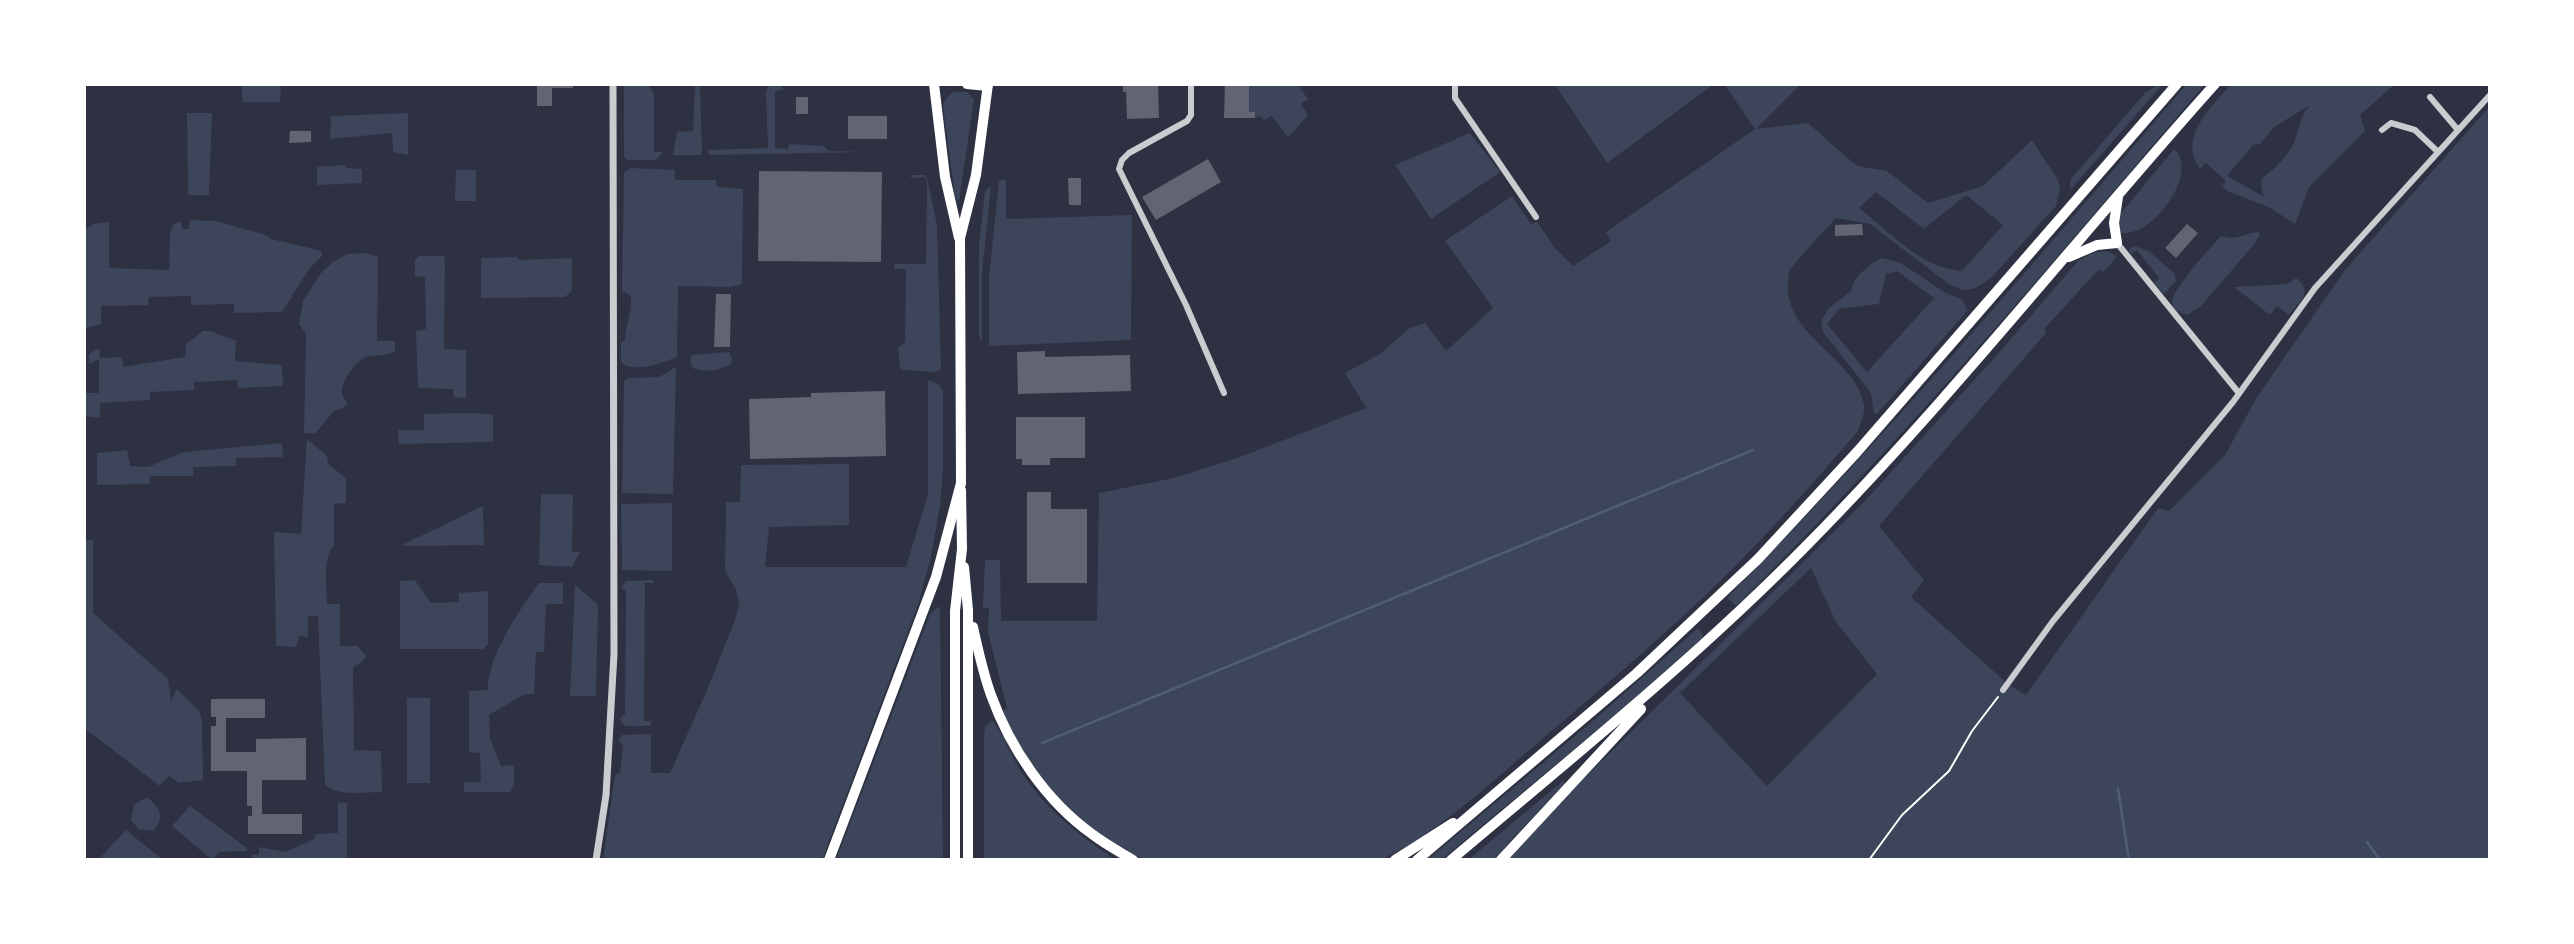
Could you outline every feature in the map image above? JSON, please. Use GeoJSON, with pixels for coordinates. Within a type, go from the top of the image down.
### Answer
{"type":"FeatureCollection","features":[{"type":"Feature","properties":{"kind":"highway"},"geometry":{"type":"LineString","coordinates":[[829,860],[936,577],[961,483]]}},
{"type":"Feature","properties":{"kind":"main road"},"geometry":{"type":"LineString","coordinates":[[927,84],[935,99]]}},
{"type":"Feature","properties":{"kind":"main road"},"geometry":{"type":"LineString","coordinates":[[934,84],[945,177],[960,238],[961,549],[955,611],[955,860]]}},
{"type":"Feature","properties":{"kind":"main road"},"geometry":{"type":"LineString","coordinates":[[960,238],[976,175],[988,85],[967,84]]}},
{"type":"Feature","properties":{"kind":"main road"},"geometry":{"type":"LineString","coordinates":[[1417,860],[1646,664],[1758,559],[1857,452],[2177,84]]}},
{"type":"Feature","properties":{"kind":"main road"},"geometry":{"type":"LineString","coordinates":[[1451,860],[1678,669],[1784,568],[1904,443],[2214,84]]}},
{"type":"Feature","properties":{"kind":"main road"},"geometry":{"type":"LineString","coordinates":[[2063,260],[2097,245],[2117,243],[2114,223],[2118,197]]}},
{"type":"Feature","properties":{"kind":"main road"},"geometry":{"type":"LineString","coordinates":[[961,549],[968,610],[968,860]]}},
{"type":"Feature","properties":{"kind":"main road"},"geometry":{"type":"LineString","coordinates":[[968,610],[991,694],[1003,722],[1027,764],[1067,812],[1091,834],[1133,860]]}},
{"type":"Feature","properties":{"kind":"main road"},"geometry":{"type":"LineString","coordinates":[[1501,860],[1678,669]]}},
{"type":"Feature","properties":{"kind":"main road"},"geometry":{"type":"LineString","coordinates":[[1395,860],[1486,803]]}},
{"type":"Feature","properties":{"kind":"street"},"geometry":{"type":"LineString","coordinates":[[596,860],[606,795],[614,654],[613,84]]}},
{"type":"Feature","properties":{"kind":"street"},"geometry":{"type":"LineString","coordinates":[[1191,84],[1191,116],[1187,121],[1129,153],[1122,160],[1119,170],[1186,304],[1224,393]]}},
{"type":"Feature","properties":{"kind":"street"},"geometry":{"type":"LineString","coordinates":[[1455,84],[1455,98],[1536,218]]}},
{"type":"Feature","properties":{"kind":"street"},"geometry":{"type":"LineString","coordinates":[[2003,690],[2053,621],[2233,402],[2323,278],[2490,95]]}},
{"type":"Feature","properties":{"kind":"street"},"geometry":{"type":"LineString","coordinates":[[2430,97],[2458,130]]}},
{"type":"Feature","properties":{"kind":"street"},"geometry":{"type":"LineString","coordinates":[[2382,130],[2391,123],[2415,130],[2437,152]]}},
{"type":"Feature","properties":{"kind":"street"},"geometry":{"type":"LineString","coordinates":[[2117,243],[2238,392]]}},
{"type":"Feature","properties":{"kind":"path"},"geometry":{"type":"LineString","coordinates":[[1869,860],[1902,815],[1949,771],[1972,731],[2003,690]]}},
{"type":"Feature","properties":{"kind":"shaded area"},"geometry":{"type":"Polygon","coordinates":[[[241,84],[281,84],[280,102],[243,102],[241,84]]]}},
{"type":"Feature","properties":{"kind":"shaded area"},"geometry":{"type":"Polygon","coordinates":[[[624,84],[648,84],[654,94],[654,152],[663,152],[656,160],[628,160],[624,157],[624,84]]]}},
{"type":"Feature","properties":{"kind":"shaded area"},"geometry":{"type":"Polygon","coordinates":[[[690,84],[700,84],[702,152],[701,155],[673,155],[677,132],[693,131],[695,85],[690,84]]]}},
{"type":"Feature","properties":{"kind":"shaded area"},"geometry":{"type":"Polygon","coordinates":[[[770,84],[779,84],[784,90],[775,91],[775,148],[788,149],[789,144],[823,146],[829,151],[869,152],[709,155],[708,150],[768,148],[766,92],[770,84]]]}},
{"type":"Feature","properties":{"kind":"shaded area"},"geometry":{"type":"Polygon","coordinates":[[[1249,84],[1297,84],[1308,99],[1301,104],[1308,115],[1288,138],[1272,116],[1264,120],[1261,116],[1255,118],[1255,112],[1249,112],[1249,84]]]}},
{"type":"Feature","properties":{"kind":"shaded area"},"geometry":{"type":"Polygon","coordinates":[[[1714,84],[1607,163],[1556,86],[1714,84]]]}},
{"type":"Feature","properties":{"kind":"shaded area"},"geometry":{"type":"Polygon","coordinates":[[[1724,84],[1801,84],[1756,129],[1808,123],[1857,166],[1887,171],[1928,203],[1983,186],[2032,140],[2058,180],[2060,189],[2056,206],[1992,277],[1976,288],[1964,290],[1950,285],[1870,224],[1836,218],[1803,253],[1789,272],[1788,283],[1790,302],[1797,318],[1808,333],[1849,374],[1859,389],[1864,408],[1858,431],[1758,543],[1676,623],[1485,789],[1403,848],[1381,860],[1144,860],[1093,831],[1052,793],[1026,757],[1001,712],[1007,708],[988,632],[989,608],[983,608],[985,560],[1000,560],[1001,621],[1097,621],[1099,493],[1174,478],[1243,456],[1366,408],[1345,373],[1380,354],[1410,328],[1425,323],[1446,351],[1493,308],[1445,241],[1512,196],[1531,224],[1537,222],[1555,248],[1573,266],[1611,241],[1606,232],[1755,129],[1724,84]],[[1876,192],[1859,208],[1920,256],[1947,268],[1962,271],[2003,225],[1966,195],[1924,229],[1876,192]]]}},
{"type":"Feature","properties":{"kind":"shaded area"},"geometry":{"type":"Polygon","coordinates":[[[2163,84],[2070,190],[2070,180],[2145,93],[2163,84]]]}},
{"type":"Feature","properties":{"kind":"shaded area"},"geometry":{"type":"Polygon","coordinates":[[[2187,84],[2205,84],[1918,415],[1736,606],[1727,598],[1904,409],[2187,84]]]}},
{"type":"Feature","properties":{"kind":"shaded area"},"geometry":{"type":"Polygon","coordinates":[[[2231,84],[2395,84],[2360,115],[2365,131],[2309,187],[2295,224],[2269,207],[2227,191],[2222,187],[2226,181],[2206,163],[2200,169],[2194,157],[2192,145],[2200,123],[2231,84]],[[2310,105],[2274,127],[2260,144],[2253,145],[2227,176],[2263,196],[2262,178],[2289,151],[2310,105]]]}},
{"type":"Feature","properties":{"kind":"shaded area"},"geometry":{"type":"Polygon","coordinates":[[[954,92],[967,92],[974,99],[959,201],[955,197],[943,106],[946,98],[954,92]]]}},
{"type":"Feature","properties":{"kind":"shaded area"},"geometry":{"type":"Polygon","coordinates":[[[2490,106],[2490,860],[1507,860],[1544,818],[1864,502],[2078,261],[2103,251],[2117,257],[2103,272],[2099,269],[2045,328],[2046,333],[1879,526],[1924,580],[1911,597],[2009,685],[2026,695],[2158,508],[2169,511],[2225,455],[2257,397],[2345,270],[2490,106]],[[1811,568],[1680,693],[1767,786],[1877,674],[1836,622],[1811,568]]]}},
{"type":"Feature","properties":{"kind":"shaded area"},"geometry":{"type":"Polygon","coordinates":[[[187,113],[212,113],[209,195],[188,195],[187,113]]]}},
{"type":"Feature","properties":{"kind":"shaded area"},"geometry":{"type":"Polygon","coordinates":[[[408,113],[408,155],[393,152],[392,133],[330,139],[331,116],[408,113]]]}},
{"type":"Feature","properties":{"kind":"shaded area"},"geometry":{"type":"Polygon","coordinates":[[[1470,133],[1500,172],[1431,219],[1395,165],[1470,133]]]}},
{"type":"Feature","properties":{"kind":"shaded area"},"geometry":{"type":"Polygon","coordinates":[[[2174,149],[2181,159],[2181,172],[2178,186],[2170,200],[2160,214],[2147,225],[2121,233],[2117,227],[2121,213],[2174,149]]]}},
{"type":"Feature","properties":{"kind":"shaded area"},"geometry":{"type":"Polygon","coordinates":[[[345,165],[346,168],[362,169],[362,183],[317,185],[317,167],[345,165]]]}},
{"type":"Feature","properties":{"kind":"shaded area"},"geometry":{"type":"Polygon","coordinates":[[[631,168],[675,170],[675,180],[716,180],[717,187],[743,189],[742,284],[731,287],[678,286],[677,357],[640,367],[621,362],[621,342],[625,341],[631,301],[631,296],[622,291],[624,172],[631,168]]]}},
{"type":"Feature","properties":{"kind":"shaded area"},"geometry":{"type":"Polygon","coordinates":[[[456,170],[476,170],[476,201],[455,201],[456,170]]]}},
{"type":"Feature","properties":{"kind":"shaded area"},"geometry":{"type":"Polygon","coordinates":[[[911,175],[925,175],[927,178],[937,225],[941,369],[936,372],[900,368],[898,348],[905,342],[906,269],[894,269],[894,264],[926,264],[927,181],[925,177],[911,178],[911,175]]]}},
{"type":"Feature","properties":{"kind":"shaded area"},"geometry":{"type":"Polygon","coordinates":[[[1004,179],[1006,219],[1132,215],[1131,340],[989,346],[989,277],[999,181],[1004,179]]]}},
{"type":"Feature","properties":{"kind":"shaded area"},"geometry":{"type":"Polygon","coordinates":[[[991,186],[982,273],[982,341],[979,337],[979,244],[985,191],[991,186]]]}},
{"type":"Feature","properties":{"kind":"shaded area"},"geometry":{"type":"Polygon","coordinates":[[[190,220],[216,221],[266,235],[271,239],[318,250],[322,252],[322,256],[309,269],[282,312],[234,313],[234,304],[191,305],[191,296],[149,297],[148,305],[101,306],[101,324],[84,329],[84,230],[93,224],[109,222],[109,268],[169,270],[170,233],[174,224],[181,221],[182,229],[189,229],[190,220]]]}},
{"type":"Feature","properties":{"kind":"shaded area"},"geometry":{"type":"Polygon","coordinates":[[[2258,232],[2260,234],[2256,242],[2200,307],[2187,315],[2175,309],[2172,302],[2178,288],[2221,236],[2236,237],[2258,232]]]}},
{"type":"Feature","properties":{"kind":"shaded area"},"geometry":{"type":"Polygon","coordinates":[[[2135,246],[2150,252],[2175,274],[2176,281],[2164,294],[2154,283],[2159,278],[2137,250],[2131,254],[2129,249],[2135,246]]]}},
{"type":"Feature","properties":{"kind":"shaded area"},"geometry":{"type":"Polygon","coordinates":[[[366,253],[378,257],[377,341],[395,341],[395,352],[362,359],[349,373],[342,390],[348,405],[333,412],[316,433],[304,433],[306,334],[299,324],[303,301],[320,274],[334,261],[348,254],[366,253]]]}},
{"type":"Feature","properties":{"kind":"shaded area"},"geometry":{"type":"Polygon","coordinates":[[[419,256],[445,258],[444,349],[466,350],[466,398],[454,397],[453,389],[418,388],[416,331],[426,329],[425,277],[415,276],[415,260],[419,256]]]}},
{"type":"Feature","properties":{"kind":"shaded area"},"geometry":{"type":"Polygon","coordinates":[[[517,257],[519,260],[572,258],[572,291],[565,297],[481,298],[481,258],[517,257]]]}},
{"type":"Feature","properties":{"kind":"shaded area"},"geometry":{"type":"Polygon","coordinates":[[[1882,258],[1901,263],[1944,292],[1962,300],[1968,310],[1877,414],[1874,413],[1871,393],[1823,332],[1821,321],[1829,308],[1851,291],[1863,271],[1882,258]],[[1897,271],[1886,274],[1879,304],[1839,309],[1827,324],[1867,372],[1934,298],[1897,271]]]}},
{"type":"Feature","properties":{"kind":"shaded area"},"geometry":{"type":"Polygon","coordinates":[[[2296,278],[2305,292],[2289,315],[2277,306],[2270,315],[2234,287],[2288,284],[2296,278]]]}},
{"type":"Feature","properties":{"kind":"shaded area"},"geometry":{"type":"Polygon","coordinates":[[[203,331],[211,331],[236,341],[235,361],[282,365],[283,386],[238,388],[237,380],[194,382],[194,390],[150,392],[150,400],[100,403],[100,418],[84,416],[84,393],[99,393],[99,359],[89,364],[89,354],[99,348],[100,358],[122,357],[123,367],[185,357],[186,344],[203,331]]]}},
{"type":"Feature","properties":{"kind":"shaded area"},"geometry":{"type":"Polygon","coordinates":[[[729,352],[731,364],[722,368],[702,370],[693,368],[690,363],[692,355],[729,352]]]}},
{"type":"Feature","properties":{"kind":"shaded area"},"geometry":{"type":"Polygon","coordinates":[[[676,367],[673,494],[622,493],[624,381],[628,378],[659,377],[676,367]]]}},
{"type":"Feature","properties":{"kind":"shaded area"},"geometry":{"type":"Polygon","coordinates":[[[928,380],[938,384],[943,391],[943,469],[931,557],[918,605],[822,860],[603,860],[615,775],[620,772],[623,745],[618,741],[622,735],[651,734],[651,773],[670,773],[736,617],[739,604],[736,590],[725,571],[726,502],[740,502],[741,465],[849,464],[849,525],[769,527],[765,567],[906,567],[928,494],[928,380]]]}},
{"type":"Feature","properties":{"kind":"shaded area"},"geometry":{"type":"Polygon","coordinates":[[[424,414],[493,414],[493,442],[399,444],[398,430],[424,430],[424,414]]]}},
{"type":"Feature","properties":{"kind":"shaded area"},"geometry":{"type":"Polygon","coordinates":[[[307,439],[327,456],[328,464],[346,478],[346,503],[334,504],[334,545],[327,565],[327,604],[340,604],[340,646],[357,646],[366,656],[353,667],[354,750],[381,751],[382,792],[345,792],[325,785],[318,616],[308,616],[308,637],[299,636],[296,647],[276,646],[274,532],[301,534],[307,439]]]}},
{"type":"Feature","properties":{"kind":"shaded area"},"geometry":{"type":"Polygon","coordinates":[[[282,443],[283,457],[236,458],[236,466],[193,467],[193,476],[150,476],[150,484],[97,485],[97,453],[127,450],[130,466],[148,467],[184,452],[282,443]]]}},
{"type":"Feature","properties":{"kind":"shaded area"},"geometry":{"type":"Polygon","coordinates":[[[541,494],[573,494],[572,552],[580,552],[572,567],[539,565],[541,494]]]}},
{"type":"Feature","properties":{"kind":"shaded area"},"geometry":{"type":"Polygon","coordinates":[[[672,503],[672,571],[622,570],[621,504],[672,503]]]}},
{"type":"Feature","properties":{"kind":"shaded area"},"geometry":{"type":"Polygon","coordinates":[[[483,506],[484,545],[400,546],[483,506]]]}},
{"type":"Feature","properties":{"kind":"shaded area"},"geometry":{"type":"Polygon","coordinates":[[[84,540],[93,540],[93,613],[168,679],[171,701],[177,689],[199,711],[202,721],[203,780],[179,783],[169,776],[160,786],[84,728],[84,540]]]}},
{"type":"Feature","properties":{"kind":"shaded area"},"geometry":{"type":"Polygon","coordinates":[[[415,580],[431,603],[459,602],[459,593],[488,591],[488,644],[484,649],[400,649],[400,581],[415,580]]]}},
{"type":"Feature","properties":{"kind":"shaded area"},"geometry":{"type":"Polygon","coordinates":[[[653,580],[654,583],[645,583],[644,721],[651,721],[651,726],[625,726],[619,719],[625,714],[626,591],[621,588],[626,581],[653,580]]]}},
{"type":"Feature","properties":{"kind":"shaded area"},"geometry":{"type":"Polygon","coordinates":[[[539,583],[563,583],[563,604],[546,604],[544,652],[536,652],[534,694],[525,694],[489,715],[490,739],[501,766],[514,765],[514,784],[510,792],[464,792],[464,782],[481,782],[480,753],[469,752],[469,691],[488,690],[489,677],[499,648],[539,583]]]}},
{"type":"Feature","properties":{"kind":"shaded area"},"geometry":{"type":"Polygon","coordinates":[[[575,585],[598,605],[596,696],[570,696],[575,585]]]}},
{"type":"Feature","properties":{"kind":"shaded area"},"geometry":{"type":"Polygon","coordinates":[[[940,606],[943,860],[836,860],[930,614],[940,606]]]}},
{"type":"Feature","properties":{"kind":"shaded area"},"geometry":{"type":"Polygon","coordinates":[[[1698,628],[1702,638],[1651,685],[1441,860],[1427,860],[1594,720],[1698,628]]]}},
{"type":"Feature","properties":{"kind":"shaded area"},"geometry":{"type":"Polygon","coordinates":[[[407,698],[430,698],[430,783],[407,783],[407,698]]]}},
{"type":"Feature","properties":{"kind":"shaded area"},"geometry":{"type":"Polygon","coordinates":[[[992,720],[1033,789],[1078,833],[1116,860],[984,860],[984,735],[985,727],[992,720]]]}},
{"type":"Feature","properties":{"kind":"shaded area"},"geometry":{"type":"Polygon","coordinates":[[[1564,780],[1565,783],[1508,843],[1496,860],[1468,860],[1564,780]]]}},
{"type":"Feature","properties":{"kind":"shaded area"},"geometry":{"type":"Polygon","coordinates":[[[147,797],[160,812],[159,821],[153,831],[139,829],[131,821],[134,805],[147,797]]]}},
{"type":"Feature","properties":{"kind":"shaded area"},"geometry":{"type":"Polygon","coordinates":[[[338,802],[347,803],[347,860],[252,860],[252,855],[259,855],[259,847],[286,852],[314,839],[316,834],[338,833],[338,802]]]}},
{"type":"Feature","properties":{"kind":"shaded area"},"geometry":{"type":"Polygon","coordinates":[[[190,806],[247,848],[247,851],[219,852],[212,860],[172,826],[190,806]]]}},
{"type":"Feature","properties":{"kind":"shaded area"},"geometry":{"type":"Polygon","coordinates":[[[126,830],[163,860],[98,860],[126,830]]]}},
{"type":"Feature","properties":{"kind":"building"},"geometry":{"type":"Polygon","coordinates":[[[537,84],[573,84],[573,88],[552,88],[552,106],[537,106],[537,84]]]}},
{"type":"Feature","properties":{"kind":"building"},"geometry":{"type":"Polygon","coordinates":[[[1123,84],[1158,84],[1159,118],[1127,119],[1123,84]]]}},
{"type":"Feature","properties":{"kind":"building"},"geometry":{"type":"Polygon","coordinates":[[[1225,84],[1249,84],[1249,112],[1255,112],[1255,118],[1224,118],[1225,84]]]}},
{"type":"Feature","properties":{"kind":"building"},"geometry":{"type":"Polygon","coordinates":[[[796,97],[808,97],[808,114],[796,114],[796,97]]]}},
{"type":"Feature","properties":{"kind":"building"},"geometry":{"type":"Polygon","coordinates":[[[848,116],[887,116],[887,139],[848,139],[848,116]]]}},
{"type":"Feature","properties":{"kind":"building"},"geometry":{"type":"Polygon","coordinates":[[[290,131],[311,131],[311,142],[289,143],[290,131]]]}},
{"type":"Feature","properties":{"kind":"building"},"geometry":{"type":"Polygon","coordinates":[[[1208,159],[1221,182],[1156,220],[1142,197],[1208,159]]]}},
{"type":"Feature","properties":{"kind":"building"},"geometry":{"type":"Polygon","coordinates":[[[759,171],[882,172],[881,262],[758,261],[759,171]]]}},
{"type":"Feature","properties":{"kind":"building"},"geometry":{"type":"Polygon","coordinates":[[[1068,178],[1081,178],[1081,205],[1069,205],[1068,178]]]}},
{"type":"Feature","properties":{"kind":"building"},"geometry":{"type":"Polygon","coordinates":[[[1862,224],[1863,235],[1835,236],[1835,225],[1862,224]]]}},
{"type":"Feature","properties":{"kind":"building"},"geometry":{"type":"Polygon","coordinates":[[[2187,224],[2198,233],[2176,258],[2165,248],[2187,224]]]}},
{"type":"Feature","properties":{"kind":"building"},"geometry":{"type":"Polygon","coordinates":[[[716,294],[731,294],[730,347],[714,347],[716,294]]]}},
{"type":"Feature","properties":{"kind":"building"},"geometry":{"type":"Polygon","coordinates":[[[1045,351],[1045,357],[1130,355],[1131,391],[1018,394],[1017,352],[1045,351]]]}},
{"type":"Feature","properties":{"kind":"building"},"geometry":{"type":"Polygon","coordinates":[[[885,391],[886,456],[750,459],[749,399],[811,397],[811,393],[885,391]]]}},
{"type":"Feature","properties":{"kind":"building"},"geometry":{"type":"Polygon","coordinates":[[[1016,417],[1085,417],[1085,458],[1050,458],[1050,465],[1022,465],[1022,459],[1016,459],[1016,417]]]}},
{"type":"Feature","properties":{"kind":"building"},"geometry":{"type":"Polygon","coordinates":[[[1027,492],[1051,492],[1051,509],[1087,509],[1087,583],[1027,583],[1027,492]]]}},
{"type":"Feature","properties":{"kind":"building"},"geometry":{"type":"Polygon","coordinates":[[[211,699],[265,699],[265,718],[226,718],[226,752],[256,752],[256,739],[306,738],[306,780],[262,780],[262,814],[302,814],[302,834],[248,834],[248,816],[252,816],[252,806],[247,806],[247,771],[211,771],[211,726],[216,726],[216,717],[211,717],[211,699]]]}},
{"type":"Feature","properties":{"kind":"waterway"},"geometry":{"type":"LineString","coordinates":[[1042,743],[1753,450]]}},
{"type":"Feature","properties":{"kind":"waterway"},"geometry":{"type":"LineString","coordinates":[[2118,789],[2129,860]]}},
{"type":"Feature","properties":{"kind":"waterway"},"geometry":{"type":"LineString","coordinates":[[2367,842],[2380,860]]}}]}
